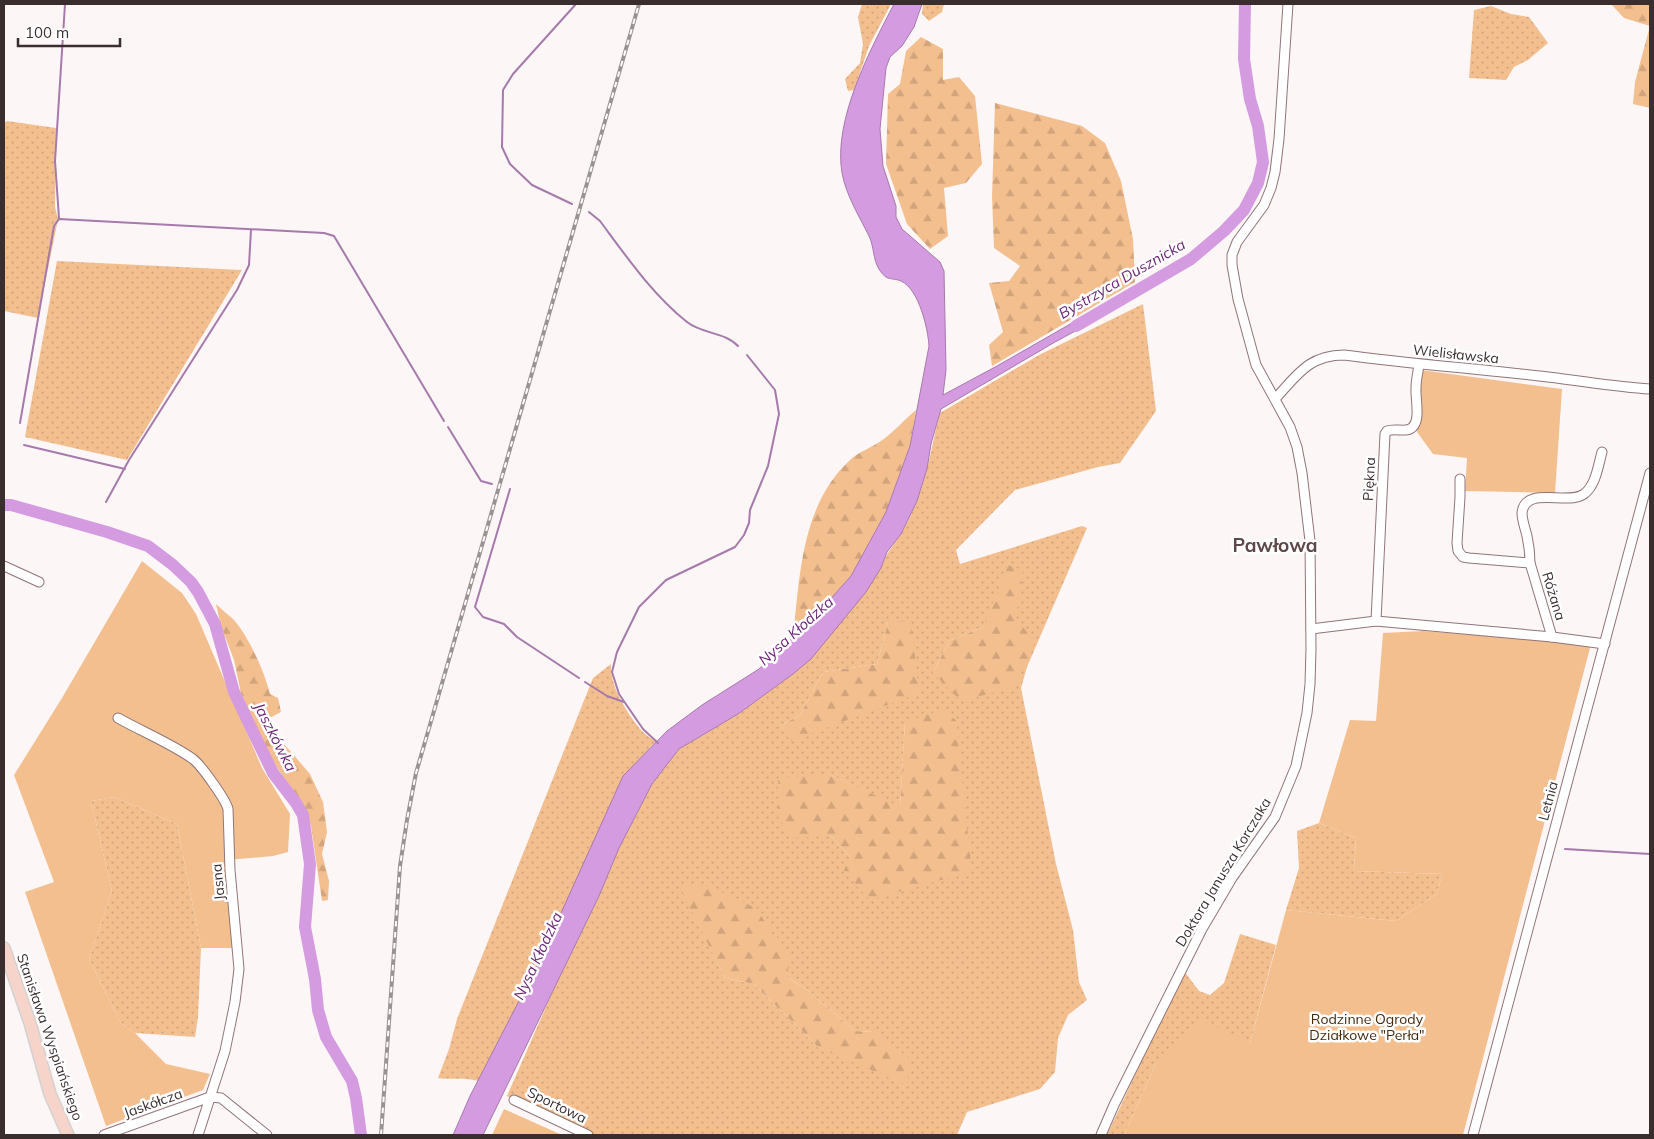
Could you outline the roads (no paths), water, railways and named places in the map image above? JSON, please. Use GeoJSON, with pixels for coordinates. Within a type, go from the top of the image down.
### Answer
{"type":"FeatureCollection","features":[{"type":"Feature","properties":{"kind":"main road","name":"Stanisława Wyspiańskiego"},"geometry":{"type":"LineString","coordinates":[[4,948],[30,1023],[50,1094],[68,1135]]}},
{"type":"Feature","properties":{"kind":"street","name":"Doktora Janusza Korczaka"},"geometry":{"type":"LineString","coordinates":[[1101,1135],[1114,1105],[1202,929],[1232,878],[1275,817],[1296,766],[1307,713],[1310,684],[1311,629],[1310,541],[1302,473],[1297,447],[1290,427],[1263,381],[1256,365],[1238,299],[1232,265],[1232,255],[1237,242],[1264,205],[1275,172],[1288,4]]}},
{"type":"Feature","properties":{"kind":"street","name":"Wielisławska"},"geometry":{"type":"LineString","coordinates":[[1275,399],[1308,365],[1320,358],[1332,355],[1550,377],[1616,387],[1650,389]]}},
{"type":"Feature","properties":{"kind":"street","name":"Piękna"},"geometry":{"type":"LineString","coordinates":[[1376,621],[1385,434],[1390,430],[1408,430],[1412,428],[1417,418],[1416,394],[1419,364]]}},
{"type":"Feature","properties":{"kind":"street","name":"Różana"},"geometry":{"type":"LineString","coordinates":[[1552,637],[1530,563],[1522,517],[1524,506],[1528,501],[1538,498],[1578,498],[1584,494],[1590,487],[1597,472],[1602,452]]}},
{"type":"Feature","properties":{"kind":"street","name":"Letnia"},"geometry":{"type":"LineString","coordinates":[[1474,1135],[1650,473]]}},
{"type":"Feature","properties":{"kind":"street","name":"Różana"},"geometry":{"type":"LineString","coordinates":[[1460,479],[1457,543],[1458,550],[1463,557],[1530,563]]}},
{"type":"Feature","properties":{"kind":"street"},"geometry":{"type":"LineString","coordinates":[[4,566],[39,582]]}},
{"type":"Feature","properties":{"kind":"street"},"geometry":{"type":"LineString","coordinates":[[1311,629],[1376,621],[1552,637],[1605,644]]}},
{"type":"Feature","properties":{"kind":"street","name":"Jasna"},"geometry":{"type":"LineString","coordinates":[[118,718],[194,760],[227,803],[230,870],[239,969],[235,1002],[225,1051],[198,1135]]}},
{"type":"Feature","properties":{"kind":"street"},"geometry":{"type":"LineString","coordinates":[[210,1097],[221,1098],[266,1135]]}},
{"type":"Feature","properties":{"kind":"street","name":"Jaskółcza"},"geometry":{"type":"LineString","coordinates":[[104,1135],[210,1097]]}},
{"type":"Feature","properties":{"kind":"street","name":"Sportowa"},"geometry":{"type":"LineString","coordinates":[[514,1100],[588,1135]]}},
{"type":"Feature","properties":{"kind":"waterway"},"geometry":{"type":"LineString","coordinates":[[59,218],[55,161],[65,4]]}},
{"type":"Feature","properties":{"kind":"waterway"},"geometry":{"type":"LineString","coordinates":[[572,204],[532,185],[510,164],[502,147],[503,90],[513,74],[576,4]]}},
{"type":"Feature","properties":{"kind":"waterway","name":"Bystrzyca Dusznicka"},"geometry":{"type":"LineString","coordinates":[[1076,326],[1191,259],[1224,231],[1244,210],[1258,183],[1263,162],[1258,126],[1250,99],[1244,59],[1245,4]]}},
{"type":"Feature","properties":{"kind":"waterway"},"geometry":{"type":"LineString","coordinates":[[589,212],[600,221],[640,274],[674,311],[693,326],[727,338],[738,346]]}},
{"type":"Feature","properties":{"kind":"waterway"},"geometry":{"type":"LineString","coordinates":[[20,423],[54,226],[59,219],[324,233],[334,236],[444,421]]}},
{"type":"Feature","properties":{"kind":"waterway"},"geometry":{"type":"LineString","coordinates":[[106,502],[129,460],[237,290],[249,265],[251,230]]}},
{"type":"Feature","properties":{"kind":"waterway"},"geometry":{"type":"LineString","coordinates":[[658,743],[643,729],[619,694],[612,672],[617,652],[639,607],[666,580],[735,547],[744,535],[749,523],[750,510],[768,466],[779,414],[775,390],[747,355]]}},
{"type":"Feature","properties":{"kind":"waterway"},"geometry":{"type":"LineString","coordinates":[[448,427],[481,481],[492,484]]}},
{"type":"Feature","properties":{"kind":"waterway"},"geometry":{"type":"LineString","coordinates":[[24,445],[125,469]]}},
{"type":"Feature","properties":{"kind":"waterway"},"geometry":{"type":"LineString","coordinates":[[510,489],[475,607],[483,617],[504,624],[517,637],[579,678]]}},
{"type":"Feature","properties":{"kind":"waterway","name":"Jaszkówka"},"geometry":{"type":"LineString","coordinates":[[4,505],[11,505],[107,532],[148,546],[173,565],[191,582],[198,592],[215,624],[234,692],[273,773],[303,815],[310,864],[305,927],[315,979],[318,1010],[326,1037],[352,1081],[361,1135]]}},
{"type":"Feature","properties":{"kind":"waterway"},"geometry":{"type":"LineString","coordinates":[[585,682],[607,696],[624,702]]}},
{"type":"Feature","properties":{"kind":"waterway"},"geometry":{"type":"LineString","coordinates":[[1565,849],[1650,854]]}},
{"type":"Feature","properties":{"kind":"railway"},"geometry":{"type":"LineString","coordinates":[[381,1135],[400,866],[416,773],[639,4]]}},
{"type":"Feature","properties":{"kind":"district","name":"Pawłowa"},"geometry":{"type":"Point","coordinates":[1275,545]}},
{"type":"Feature","properties":{"kind":"water label","name":"Nysa Kłodzka"},"geometry":{"type":"Point","coordinates":[796,631]}},
{"type":"Feature","properties":{"kind":"water label","name":"Nysa Kłodzka"},"geometry":{"type":"Point","coordinates":[538,956]}},
{"type":"Feature","properties":{"kind":"park label","name":"Rodzinne Ogrody Działkowe \"Perła\""},"geometry":{"type":"Point","coordinates":[1367,1028]}}]}
